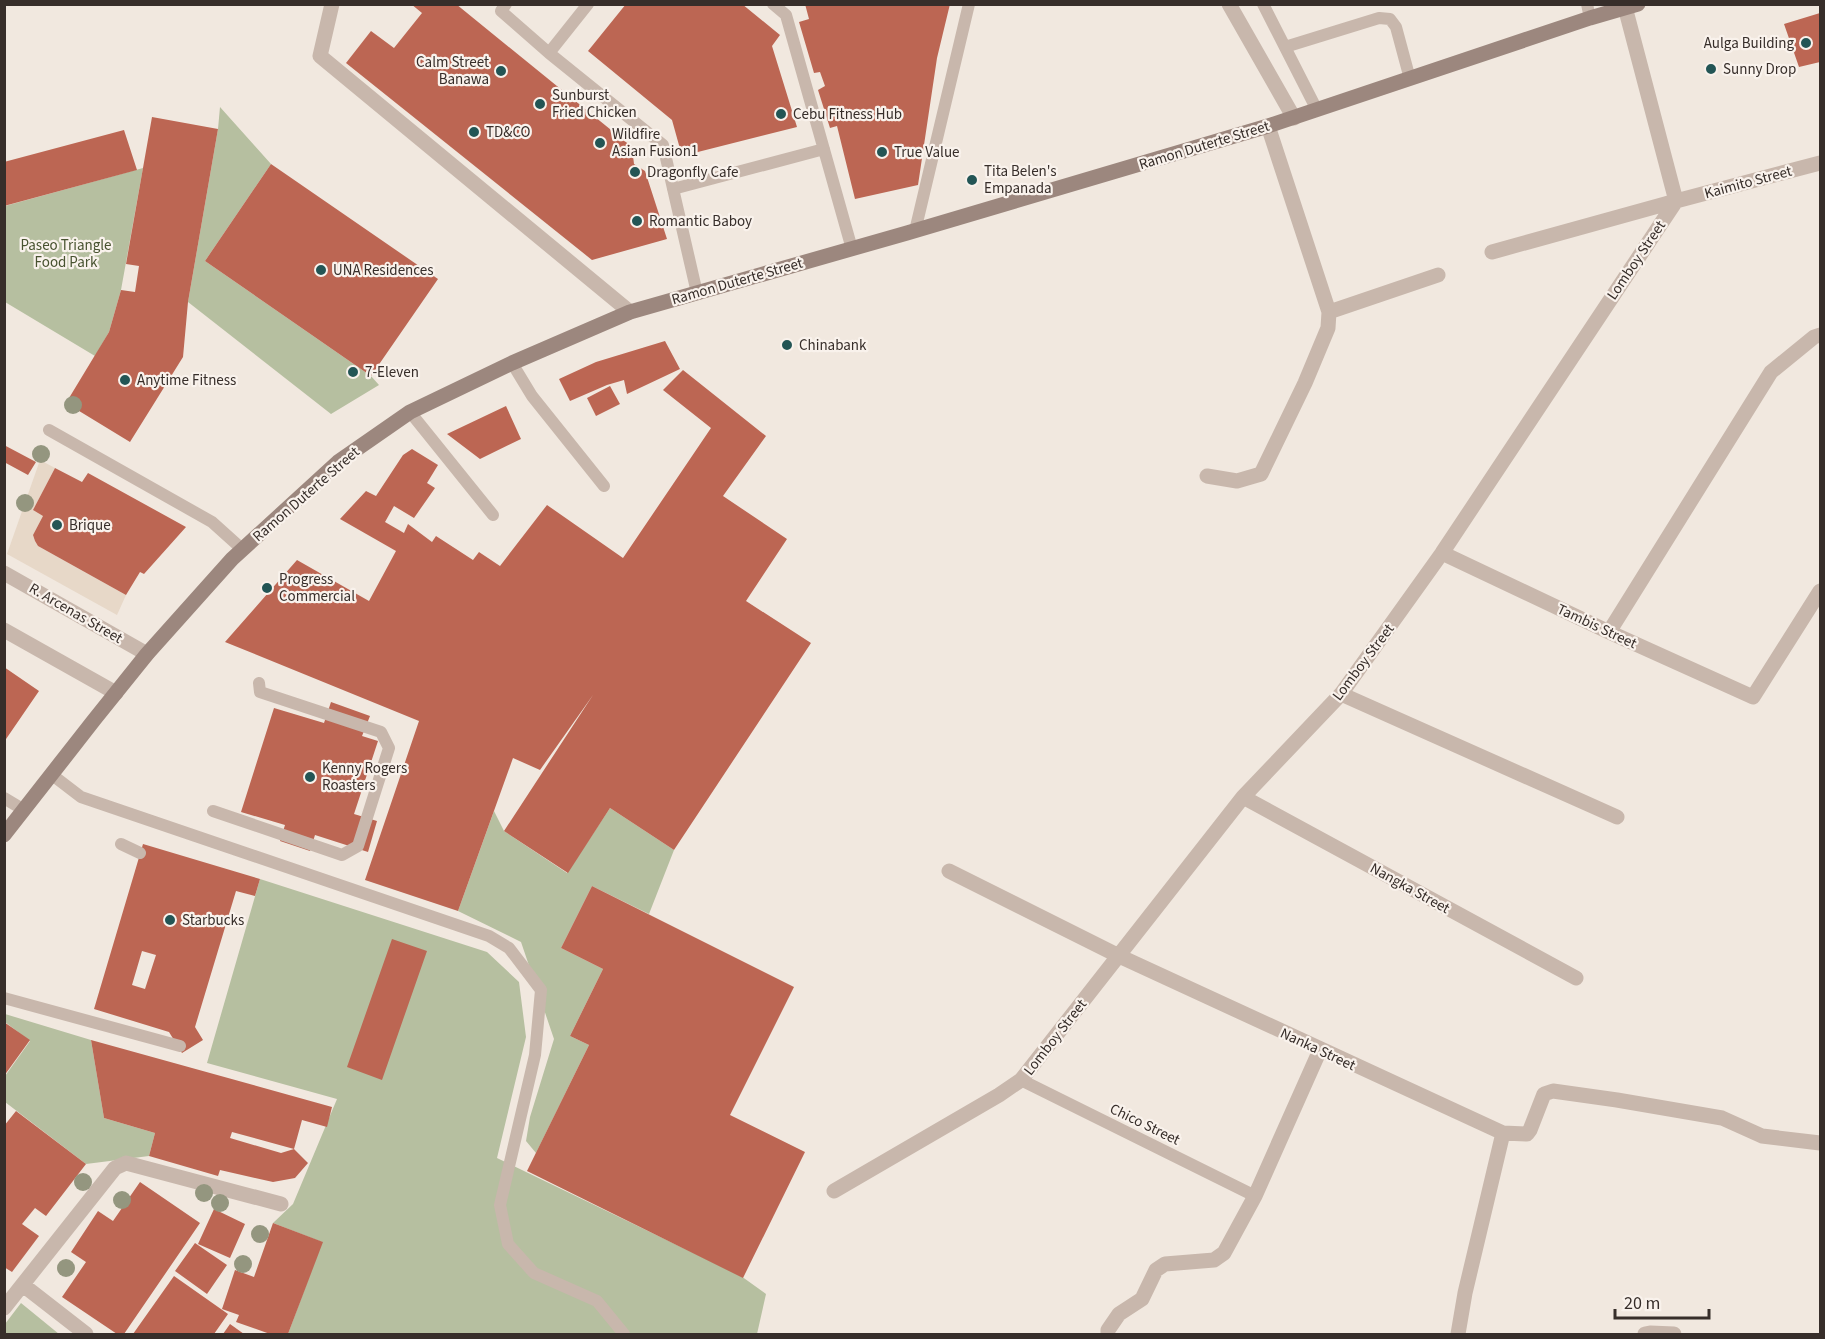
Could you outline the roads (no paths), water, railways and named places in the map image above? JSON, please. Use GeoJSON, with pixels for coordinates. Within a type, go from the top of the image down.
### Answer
{"type":"FeatureCollection","features":[{"type":"Feature","properties":{"kind":"main road","name":"Ramon Duterte Street"},"geometry":{"type":"LineString","coordinates":[[4,835],[147,654],[232,559],[338,462],[410,412],[512,363],[630,312],[915,231],[1268,126],[1410,79],[1589,11],[1632,6]]}},
{"type":"Feature","properties":{"kind":"street"},"geometry":{"type":"LineString","coordinates":[[332,4],[320,56],[630,312]]}},
{"type":"Feature","properties":{"kind":"street"},"geometry":{"type":"LineString","coordinates":[[1229,4],[1293,118]]}},
{"type":"Feature","properties":{"kind":"street"},"geometry":{"type":"LineString","coordinates":[[1632,6],[1676,201]]}},
{"type":"Feature","properties":{"kind":"street"},"geometry":{"type":"LineString","coordinates":[[1207,476],[1237,481],[1261,474],[1305,383],[1328,328],[1329,312],[1268,126]]}},
{"type":"Feature","properties":{"kind":"street","name":"Kaimito Street"},"geometry":{"type":"LineString","coordinates":[[1492,252],[1821,163]]}},
{"type":"Feature","properties":{"kind":"street","name":"Lomboy Street"},"geometry":{"type":"LineString","coordinates":[[834,1191],[1021,1080],[1243,797],[1341,694],[1442,553],[1676,201]]}},
{"type":"Feature","properties":{"kind":"street"},"geometry":{"type":"LineString","coordinates":[[1329,312],[1438,275]]}},
{"type":"Feature","properties":{"kind":"street"},"geometry":{"type":"LineString","coordinates":[[1609,632],[1771,372],[1814,337],[1821,335]]}},
{"type":"Feature","properties":{"kind":"street","name":"Tambis Street"},"geometry":{"type":"LineString","coordinates":[[1442,553],[1753,697],[1821,591]]}},
{"type":"Feature","properties":{"kind":"street","name":"R. Arcenas Street"},"geometry":{"type":"LineString","coordinates":[[4,573],[147,654]]}},
{"type":"Feature","properties":{"kind":"street"},"geometry":{"type":"LineString","coordinates":[[4,630],[116,693]]}},
{"type":"Feature","properties":{"kind":"street"},"geometry":{"type":"LineString","coordinates":[[1341,694],[1617,817]]}},
{"type":"Feature","properties":{"kind":"street","name":"Nangka Street"},"geometry":{"type":"LineString","coordinates":[[1243,797],[1576,978]]}},
{"type":"Feature","properties":{"kind":"street","name":"Nanka Street"},"geometry":{"type":"LineString","coordinates":[[949,871],[1119,956],[1503,1133]]}},
{"type":"Feature","properties":{"kind":"street"},"geometry":{"type":"LineString","coordinates":[[1108,1335],[1108,1330],[1119,1314],[1142,1299],[1156,1270],[1166,1264],[1214,1260],[1224,1253],[1255,1196],[1320,1050]]}},
{"type":"Feature","properties":{"kind":"street"},"geometry":{"type":"LineString","coordinates":[[1458,1335],[1465,1293],[1503,1133],[1527,1134],[1544,1094],[1553,1091],[1722,1118],[1762,1136],[1821,1143]]}},
{"type":"Feature","properties":{"kind":"street"},"geometry":{"type":"LineString","coordinates":[[4,1308],[115,1168],[126,1163],[281,1204]]}},
{"type":"Feature","properties":{"kind":"street"},"geometry":{"type":"LineString","coordinates":[[23,1285],[86,1335]]}},
{"type":"Feature","properties":{"kind":"street"},"geometry":{"type":"LineString","coordinates":[[1645,1335],[1650,1333],[1674,1335]]}},
{"type":"Feature","properties":{"kind":"lane"},"geometry":{"type":"LineString","coordinates":[[549,53],[588,4]]}},
{"type":"Feature","properties":{"kind":"lane"},"geometry":{"type":"LineString","coordinates":[[773,4],[786,15],[852,249]]}},
{"type":"Feature","properties":{"kind":"lane"},"geometry":{"type":"LineString","coordinates":[[915,231],[969,4]]}},
{"type":"Feature","properties":{"kind":"lane"},"geometry":{"type":"LineString","coordinates":[[1263,4],[1317,110]]}},
{"type":"Feature","properties":{"kind":"lane"},"geometry":{"type":"LineString","coordinates":[[500,7],[549,53],[663,145],[697,293]]}},
{"type":"Feature","properties":{"kind":"lane"},"geometry":{"type":"LineString","coordinates":[[1285,47],[1379,18],[1390,19],[1396,27],[1410,79]]}},
{"type":"Feature","properties":{"kind":"lane"},"geometry":{"type":"LineString","coordinates":[[673,189],[824,149]]}},
{"type":"Feature","properties":{"kind":"lane"},"geometry":{"type":"LineString","coordinates":[[512,363],[531,396],[604,486]]}},
{"type":"Feature","properties":{"kind":"lane"},"geometry":{"type":"LineString","coordinates":[[410,412],[493,515]]}},
{"type":"Feature","properties":{"kind":"lane"},"geometry":{"type":"LineString","coordinates":[[49,430],[212,522],[242,549]]}},
{"type":"Feature","properties":{"kind":"lane"},"geometry":{"type":"LineString","coordinates":[[213,811],[342,855],[358,846],[389,747],[381,732],[260,692],[259,683]]}},
{"type":"Feature","properties":{"kind":"lane"},"geometry":{"type":"LineString","coordinates":[[51,774],[81,797],[489,936],[508,948],[541,990],[535,1055],[500,1205],[508,1244],[534,1273],[597,1301],[624,1335]]}},
{"type":"Feature","properties":{"kind":"lane"},"geometry":{"type":"LineString","coordinates":[[4,798],[24,810]]}},
{"type":"Feature","properties":{"kind":"lane"},"geometry":{"type":"LineString","coordinates":[[121,844],[140,853]]}},
{"type":"Feature","properties":{"kind":"lane"},"geometry":{"type":"LineString","coordinates":[[4,998],[180,1046]]}},
{"type":"Feature","properties":{"kind":"lane","name":"Chico Street"},"geometry":{"type":"LineString","coordinates":[[1021,1080],[1255,1196]]}},
{"type":"Feature","properties":{"kind":"place","name":"Aulga Building"},"geometry":{"type":"Point","coordinates":[1806,43]}},
{"type":"Feature","properties":{"kind":"place","name":"Sunny Drop"},"geometry":{"type":"Point","coordinates":[1711,69]}},
{"type":"Feature","properties":{"kind":"place","name":"Calm Street Banawa"},"geometry":{"type":"Point","coordinates":[501,71]}},
{"type":"Feature","properties":{"kind":"place","name":"Sunburst Fried Chicken"},"geometry":{"type":"Point","coordinates":[540,104]}},
{"type":"Feature","properties":{"kind":"place","name":"Cebu Fitness Hub"},"geometry":{"type":"Point","coordinates":[781,114]}},
{"type":"Feature","properties":{"kind":"place","name":"TD&CO"},"geometry":{"type":"Point","coordinates":[474,132]}},
{"type":"Feature","properties":{"kind":"place","name":"Wildfire Asian Fusion1"},"geometry":{"type":"Point","coordinates":[600,143]}},
{"type":"Feature","properties":{"kind":"place","name":"True Value"},"geometry":{"type":"Point","coordinates":[882,152]}},
{"type":"Feature","properties":{"kind":"place","name":"Dragonfly Cafe"},"geometry":{"type":"Point","coordinates":[635,172]}},
{"type":"Feature","properties":{"kind":"place","name":"Tita Belen's Empanada"},"geometry":{"type":"Point","coordinates":[972,180]}},
{"type":"Feature","properties":{"kind":"place","name":"Romantic Baboy"},"geometry":{"type":"Point","coordinates":[637,221]}},
{"type":"Feature","properties":{"kind":"place","name":"UNA Residences"},"geometry":{"type":"Point","coordinates":[321,270]}},
{"type":"Feature","properties":{"kind":"place","name":"Chinabank"},"geometry":{"type":"Point","coordinates":[787,345]}},
{"type":"Feature","properties":{"kind":"place","name":"7-Eleven"},"geometry":{"type":"Point","coordinates":[353,372]}},
{"type":"Feature","properties":{"kind":"place","name":"Anytime Fitness"},"geometry":{"type":"Point","coordinates":[125,380]}},
{"type":"Feature","properties":{"kind":"place","name":"Brique"},"geometry":{"type":"Point","coordinates":[57,525]}},
{"type":"Feature","properties":{"kind":"place","name":"Progress Commercial"},"geometry":{"type":"Point","coordinates":[267,588]}},
{"type":"Feature","properties":{"kind":"place","name":"Kenny Rogers Roasters"},"geometry":{"type":"Point","coordinates":[310,777]}},
{"type":"Feature","properties":{"kind":"place","name":"Starbucks"},"geometry":{"type":"Point","coordinates":[170,920]}},
{"type":"Feature","properties":{"kind":"park label","name":"Paseo Triangle Food Park"},"geometry":{"type":"Point","coordinates":[66,254]}}]}
